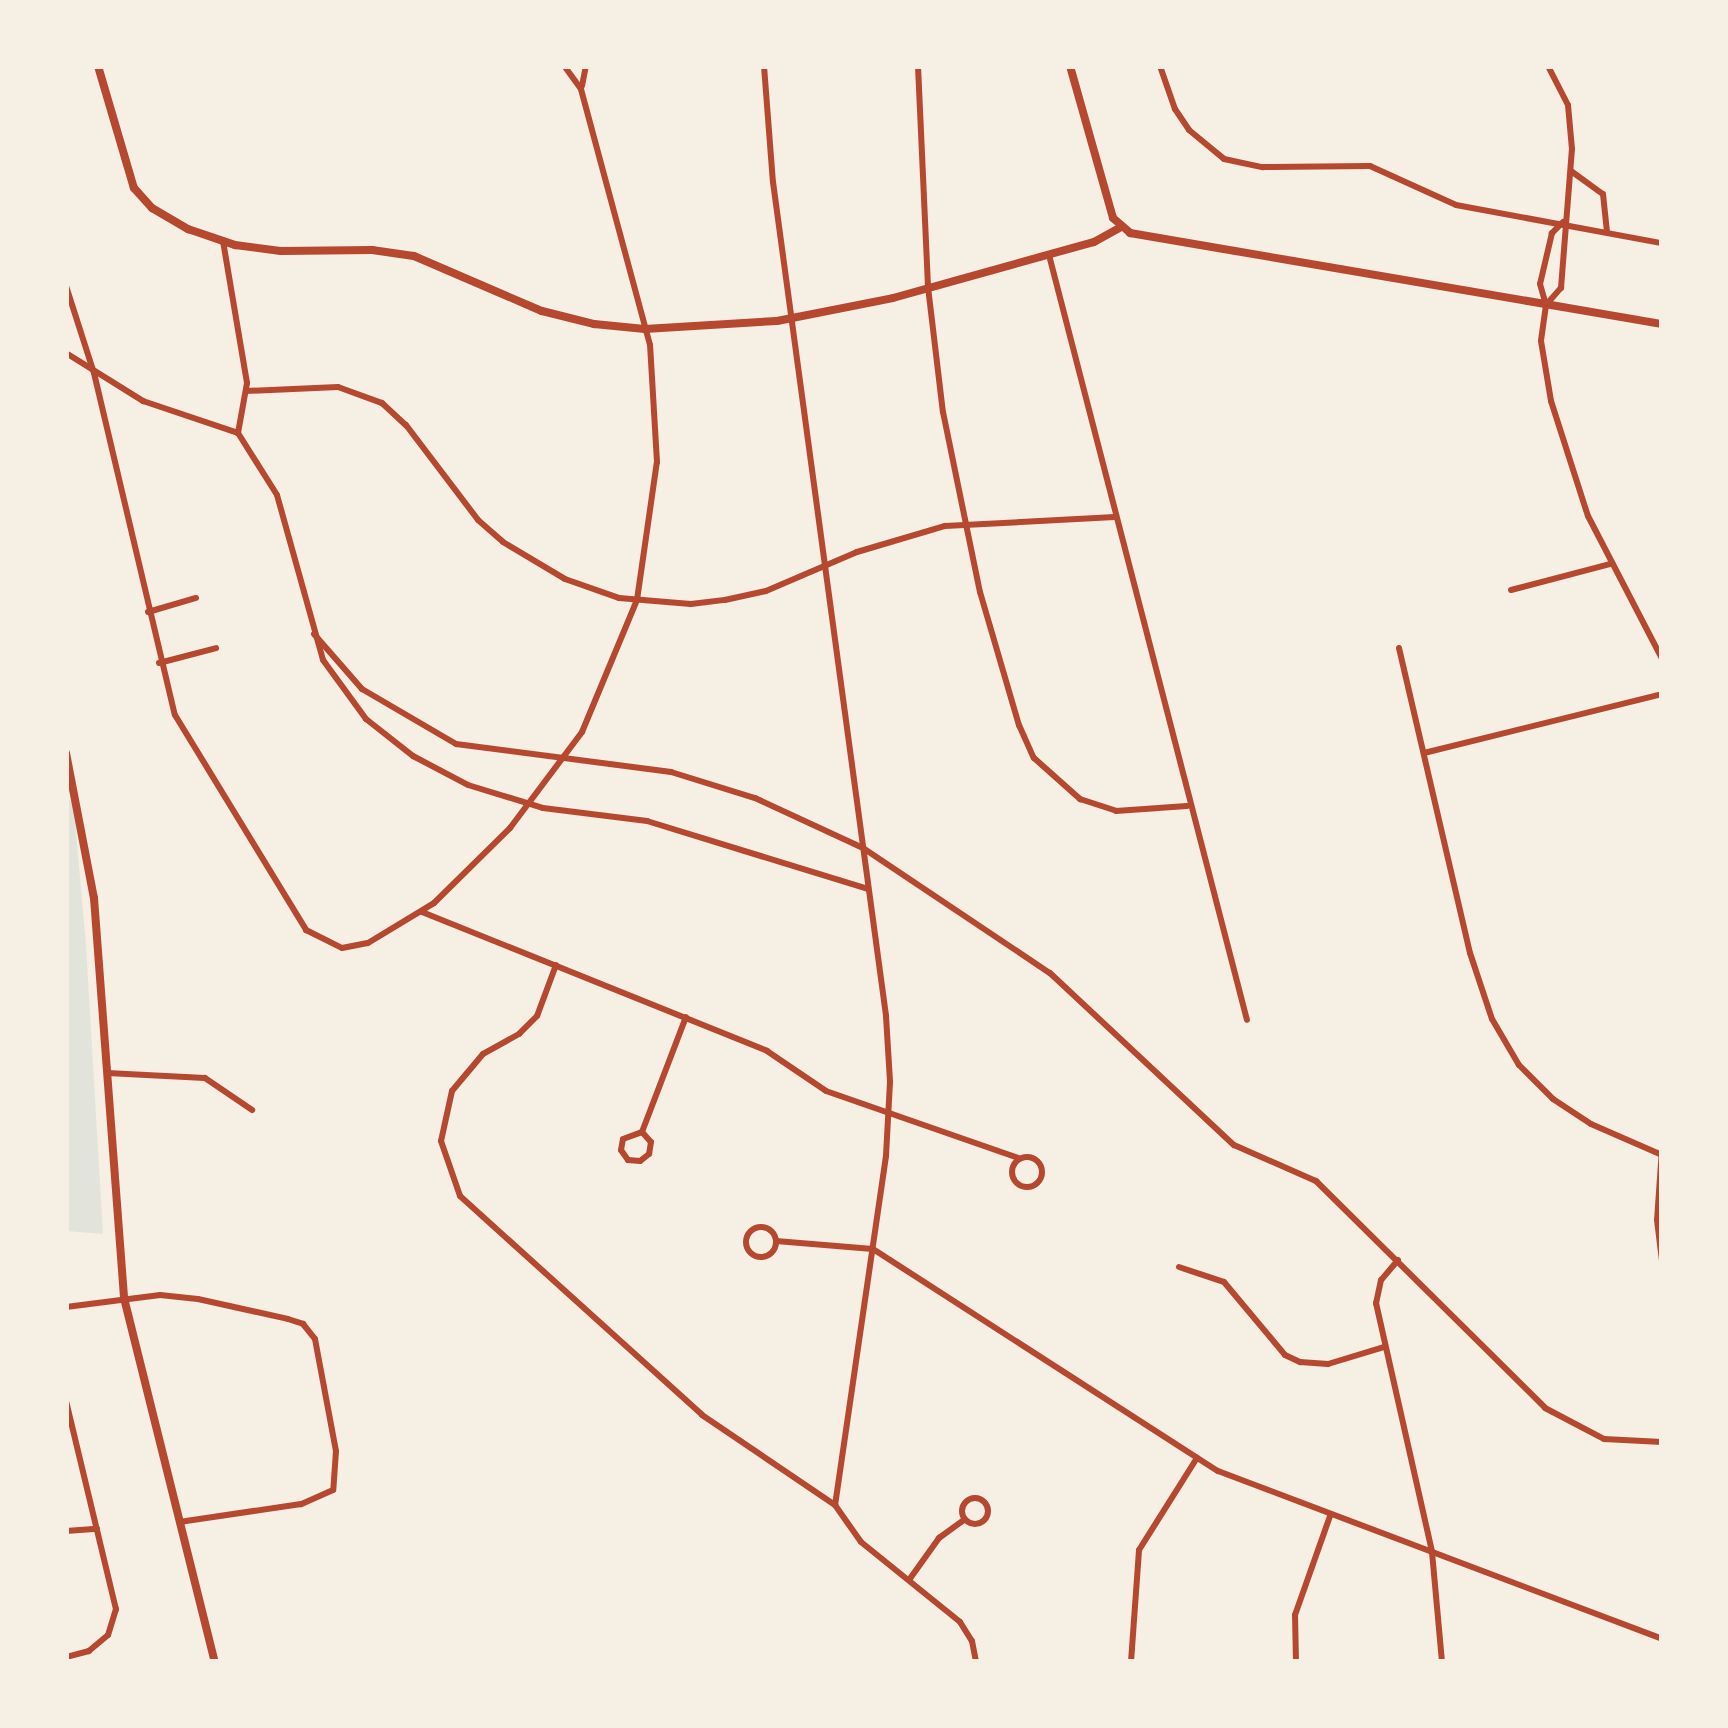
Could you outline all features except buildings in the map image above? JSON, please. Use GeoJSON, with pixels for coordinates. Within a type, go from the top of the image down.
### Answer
{"type":"FeatureCollection","features":[{"type":"Feature","properties":{"kind":"street"},"geometry":{"type":"LineString","coordinates":[[98,66],[134,188],[166,218],[223,241],[281,251],[372,250],[414,256],[555,315],[645,329],[790,318],[1049,255],[1119,228],[1143,237],[1662,324]]}},
{"type":"Feature","properties":{"kind":"street"},"geometry":{"type":"LineString","coordinates":[[66,286],[94,373],[175,715],[286,904],[315,939],[342,947],[368,943],[422,912],[477,862],[527,804],[563,758],[601,694],[637,600],[657,462],[645,329],[581,89],[564,66]]}},
{"type":"Feature","properties":{"kind":"street"},"geometry":{"type":"LineString","coordinates":[[581,89],[586,66]]}},
{"type":"Feature","properties":{"kind":"street"},"geometry":{"type":"LineString","coordinates":[[764,66],[790,318],[886,1016],[890,1115],[836,1505]]}},
{"type":"Feature","properties":{"kind":"street"},"geometry":{"type":"LineString","coordinates":[[918,66],[928,287],[964,522],[1018,724],[1034,758],[1064,789],[1099,807],[1135,812],[1187,806]]}},
{"type":"Feature","properties":{"kind":"street"},"geometry":{"type":"LineString","coordinates":[[1070,66],[1119,228]]}},
{"type":"Feature","properties":{"kind":"street"},"geometry":{"type":"LineString","coordinates":[[1160,66],[1174,109],[1189,130],[1224,159],[1263,167],[1370,166],[1456,205],[1662,243]]}},
{"type":"Feature","properties":{"kind":"street"},"geometry":{"type":"LineString","coordinates":[[1546,305],[1561,288],[1571,171],[1568,105],[1548,66]]}},
{"type":"Feature","properties":{"kind":"street"},"geometry":{"type":"LineString","coordinates":[[1571,171],[1603,194],[1607,231]]}},
{"type":"Feature","properties":{"kind":"street"},"geometry":{"type":"LineString","coordinates":[[1564,222],[1552,233],[1543,265],[1546,305],[1541,341],[1551,401],[1580,498],[1662,659]]}},
{"type":"Feature","properties":{"kind":"street"},"geometry":{"type":"LineString","coordinates":[[223,241],[241,324],[246,391],[238,433]]}},
{"type":"Feature","properties":{"kind":"street"},"geometry":{"type":"LineString","coordinates":[[1049,255],[1187,806],[1247,1020]]}},
{"type":"Feature","properties":{"kind":"street"},"geometry":{"type":"LineString","coordinates":[[66,353],[143,400],[238,433],[277,495],[322,660],[349,700],[388,739],[453,778],[527,804],[646,821],[868,890]]}},
{"type":"Feature","properties":{"kind":"street"},"geometry":{"type":"LineString","coordinates":[[246,391],[338,387],[382,404],[406,425],[478,520],[503,542],[565,579],[637,600],[725,600],[766,591],[826,564],[964,522],[1115,517]]}},
{"type":"Feature","properties":{"kind":"street"},"geometry":{"type":"LineString","coordinates":[[1510,590],[1610,564]]}},
{"type":"Feature","properties":{"kind":"street"},"geometry":{"type":"LineString","coordinates":[[148,612],[196,598]]}},
{"type":"Feature","properties":{"kind":"street"},"geometry":{"type":"LineString","coordinates":[[314,634],[362,689],[428,731],[487,752],[563,758],[707,782],[803,817],[863,848],[1037,963],[1098,1012],[1234,1145],[1316,1181],[1560,1418],[1604,1439],[1662,1442]]}},
{"type":"Feature","properties":{"kind":"street"},"geometry":{"type":"LineString","coordinates":[[160,663],[216,647]]}},
{"type":"Feature","properties":{"kind":"street"},"geometry":{"type":"LineString","coordinates":[[1399,648],[1471,953],[1504,1041],[1553,1099],[1591,1124],[1661,1151],[1657,1220],[1662,1261]]}},
{"type":"Feature","properties":{"kind":"street"},"geometry":{"type":"LineString","coordinates":[[1424,753],[1662,694]]}},
{"type":"Feature","properties":{"kind":"street"},"geometry":{"type":"LineString","coordinates":[[66,753],[94,898],[124,1298],[215,1662]]}},
{"type":"Feature","properties":{"kind":"street"},"geometry":{"type":"LineString","coordinates":[[422,912],[767,1051],[826,1091],[1018,1158],[1030,1157],[1042,1168],[1034,1187],[1012,1177],[1018,1158]]}},
{"type":"Feature","properties":{"kind":"street"},"geometry":{"type":"LineString","coordinates":[[556,965],[537,1016],[519,1034],[483,1054],[452,1091],[441,1141],[460,1196],[702,1415],[836,1505],[861,1542],[960,1622],[972,1641],[976,1662]]}},
{"type":"Feature","properties":{"kind":"street"},"geometry":{"type":"LineString","coordinates":[[642,1132],[651,1142],[649,1154],[640,1161],[628,1160],[621,1150],[622,1139],[642,1132],[686,1017]]}},
{"type":"Feature","properties":{"kind":"street"},"geometry":{"type":"LineString","coordinates":[[106,1073],[205,1078],[252,1110]]}},
{"type":"Feature","properties":{"kind":"street"},"geometry":{"type":"LineString","coordinates":[[760,1227],[771,1231],[776,1241],[772,1252],[762,1258],[751,1254],[746,1244],[749,1233],[760,1227]]}},
{"type":"Feature","properties":{"kind":"street"},"geometry":{"type":"LineString","coordinates":[[776,1241],[873,1249],[1197,1458],[1330,1516],[1662,1639]]}},
{"type":"Feature","properties":{"kind":"street"},"geometry":{"type":"LineString","coordinates":[[1398,1259],[1377,1291],[1384,1347],[1432,1552],[1442,1662]]}},
{"type":"Feature","properties":{"kind":"street"},"geometry":{"type":"LineString","coordinates":[[1179,1267],[1224,1282],[1285,1355],[1300,1362],[1328,1364],[1384,1347]]}},
{"type":"Feature","properties":{"kind":"street"},"geometry":{"type":"LineString","coordinates":[[66,1307],[124,1298],[198,1299],[288,1318],[303,1324],[315,1340],[336,1451],[333,1490],[301,1504],[179,1522]]}},
{"type":"Feature","properties":{"kind":"street"},"geometry":{"type":"LineString","coordinates":[[66,1401],[114,1587],[114,1624],[89,1651],[66,1657]]}},
{"type":"Feature","properties":{"kind":"street"},"geometry":{"type":"LineString","coordinates":[[1132,1662],[1139,1550],[1197,1458]]}},
{"type":"Feature","properties":{"kind":"street"},"geometry":{"type":"LineString","coordinates":[[909,1580],[939,1538],[964,1520],[983,1521],[989,1508],[985,1502],[966,1502],[964,1520]]}},
{"type":"Feature","properties":{"kind":"street"},"geometry":{"type":"LineString","coordinates":[[1296,1662],[1295,1615],[1330,1516]]}},
{"type":"Feature","properties":{"kind":"street"},"geometry":{"type":"LineString","coordinates":[[66,1531],[97,1529]]}},
{"type":"Feature","properties":{"kind":"shaded area"},"geometry":{"type":"Polygon","coordinates":[[[66,792],[74,809],[86,945],[103,1234],[66,1231],[66,792]]]}}]}
